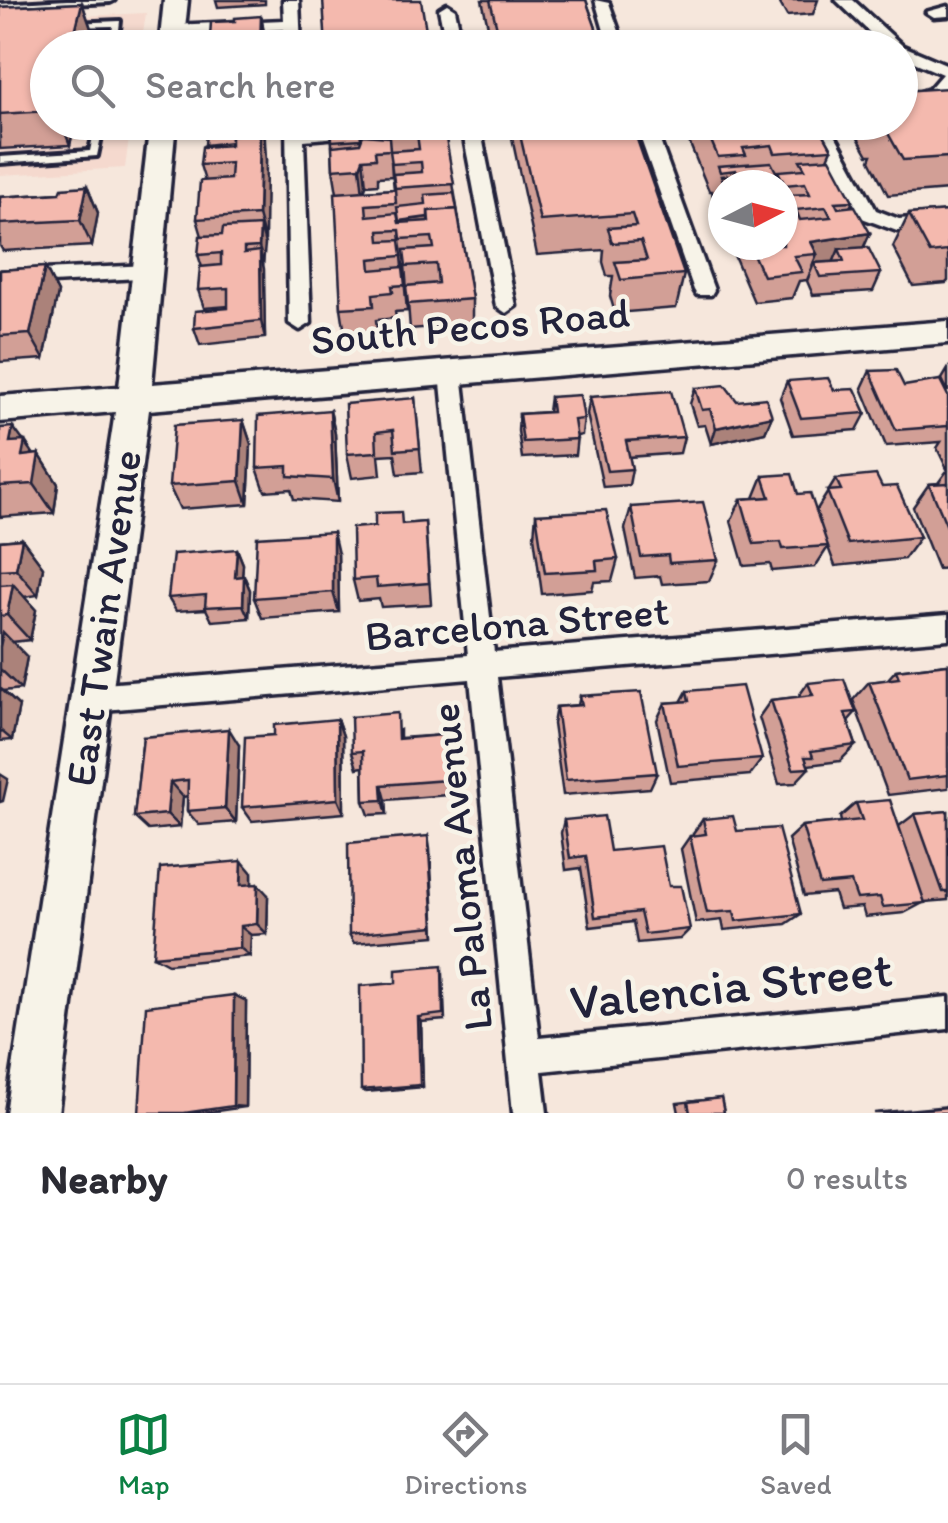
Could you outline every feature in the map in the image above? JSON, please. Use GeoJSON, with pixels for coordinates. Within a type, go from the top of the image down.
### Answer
{"type":"FeatureCollection","features":[{"type":"Feature","properties":{"kind":"street"},"geometry":{"type":"LineString","coordinates":[[173,30],[176,0]]}},
{"type":"Feature","properties":{"kind":"street"},"geometry":{"type":"LineString","coordinates":[[292,0],[292,30]]}},
{"type":"Feature","properties":{"kind":"street"},"geometry":{"type":"LineString","coordinates":[[844,0],[877,30]]}},
{"type":"Feature","properties":{"kind":"street"},"geometry":{"type":"LineString","coordinates":[[600,3],[610,30]]}},
{"type":"Feature","properties":{"kind":"street"},"geometry":{"type":"LineString","coordinates":[[448,10],[452,30]]}},
{"type":"Feature","properties":{"kind":"street"},"geometry":{"type":"LineString","coordinates":[[244,30],[292,24]]}},
{"type":"Feature","properties":{"kind":"street"},"geometry":{"type":"LineString","coordinates":[[918,59],[948,74],[936,93],[918,99]]}},
{"type":"Feature","properties":{"kind":"street","name":"East Twain Avenue"},"geometry":{"type":"LineString","coordinates":[[32,1113],[134,398],[161,140]]}},
{"type":"Feature","properties":{"kind":"street"},"geometry":{"type":"LineString","coordinates":[[295,140],[300,323]]}},
{"type":"Feature","properties":{"kind":"street"},"geometry":{"type":"LineString","coordinates":[[469,140],[506,306]]}},
{"type":"Feature","properties":{"kind":"street"},"geometry":{"type":"LineString","coordinates":[[650,140],[704,290]]}},
{"type":"Feature","properties":{"kind":"street"},"geometry":{"type":"LineString","coordinates":[[828,140],[869,214],[897,225],[948,221]]}},
{"type":"Feature","properties":{"kind":"street"},"geometry":{"type":"LineString","coordinates":[[0,279],[148,272]]}},
{"type":"Feature","properties":{"kind":"street","name":"South Pecos Road"},"geometry":{"type":"LineString","coordinates":[[0,409],[948,332]]}},
{"type":"Feature","properties":{"kind":"street","name":"La Paloma Avenue"},"geometry":{"type":"LineString","coordinates":[[452,373],[530,1113]]}},
{"type":"Feature","properties":{"kind":"street","name":"Barcelona Street"},"geometry":{"type":"LineString","coordinates":[[92,698],[948,627]]}},
{"type":"Feature","properties":{"kind":"street","name":"Valencia Street"},"geometry":{"type":"LineString","coordinates":[[524,1056],[948,1013]]}},
{"type":"Feature","properties":{"kind":"lane"},"geometry":{"type":"LineString","coordinates":[[0,6],[110,0]]}},
{"type":"Feature","properties":{"kind":"lane"},"geometry":{"type":"LineString","coordinates":[[58,26],[117,23],[116,30]]}},
{"type":"Feature","properties":{"kind":"lane"},"geometry":{"type":"LineString","coordinates":[[0,160],[94,154],[97,140]]}},
{"type":"Feature","properties":{"kind":"shaded area"},"geometry":{"type":"Polygon","coordinates":[[[146,13],[144,30],[30,30],[30,140],[129,140],[125,168],[0,175],[0,20],[146,13]]]}},
{"type":"Feature","properties":{"kind":"building"},"geometry":{"type":"Polygon","coordinates":[[[323,0],[421,0],[426,30],[325,30],[323,0]]]}},
{"type":"Feature","properties":{"kind":"building"},"geometry":{"type":"Polygon","coordinates":[[[490,0],[586,0],[597,30],[498,30],[490,0]]]}},
{"type":"Feature","properties":{"kind":"building"},"geometry":{"type":"Polygon","coordinates":[[[82,3],[75,30],[30,30],[30,112],[0,114],[0,7],[82,3]]]}},
{"type":"Feature","properties":{"kind":"building"},"geometry":{"type":"Polygon","coordinates":[[[261,16],[261,30],[210,30],[211,22],[261,16]]]}},
{"type":"Feature","properties":{"kind":"building"},"geometry":{"type":"Polygon","coordinates":[[[948,88],[948,157],[903,160],[892,140],[918,140],[918,90],[948,88]]]}},
{"type":"Feature","properties":{"kind":"building"},"geometry":{"type":"Polygon","coordinates":[[[205,140],[231,140],[231,142],[205,145],[205,140]]]}},
{"type":"Feature","properties":{"kind":"building"},"geometry":{"type":"Polygon","coordinates":[[[231,140],[260,140],[258,215],[197,219],[200,181],[230,179],[231,163],[200,165],[202,147],[231,145],[231,140]]]}},
{"type":"Feature","properties":{"kind":"building"},"geometry":{"type":"Polygon","coordinates":[[[389,140],[390,150],[375,151],[376,158],[363,159],[360,167],[333,169],[332,146],[389,140]]]}},
{"type":"Feature","properties":{"kind":"building"},"geometry":{"type":"Polygon","coordinates":[[[418,140],[446,140],[454,184],[395,188],[393,174],[422,172],[421,162],[392,164],[390,151],[419,149],[418,140]]]}},
{"type":"Feature","properties":{"kind":"building"},"geometry":{"type":"Polygon","coordinates":[[[521,140],[637,140],[684,274],[621,280],[615,262],[647,260],[641,241],[612,243],[608,228],[636,226],[632,214],[540,221],[521,140]]]}},
{"type":"Feature","properties":{"kind":"building"},"geometry":{"type":"Polygon","coordinates":[[[711,140],[827,140],[832,149],[775,153],[772,145],[743,148],[746,155],[718,157],[711,140]]]}},
{"type":"Feature","properties":{"kind":"building"},"geometry":{"type":"Polygon","coordinates":[[[830,158],[853,201],[835,202],[838,208],[855,206],[870,233],[811,242],[817,254],[798,256],[798,215],[800,220],[831,217],[826,207],[798,210],[798,195],[810,194],[805,183],[798,184],[798,170],[792,170],[805,169],[800,160],[830,158]]]}},
{"type":"Feature","properties":{"kind":"building"},"geometry":{"type":"Polygon","coordinates":[[[771,162],[775,170],[719,170],[718,166],[771,162]]]}},
{"type":"Feature","properties":{"kind":"building"},"geometry":{"type":"Polygon","coordinates":[[[87,186],[80,220],[0,224],[0,197],[60,193],[62,188],[87,186]]]}},
{"type":"Feature","properties":{"kind":"building"},"geometry":{"type":"Polygon","coordinates":[[[395,189],[396,203],[366,205],[367,216],[397,213],[399,223],[429,221],[428,211],[457,209],[472,299],[408,304],[406,286],[438,283],[436,264],[406,266],[404,250],[434,248],[432,237],[401,239],[400,230],[379,231],[380,241],[400,240],[402,256],[370,259],[371,270],[403,267],[405,285],[392,286],[393,292],[373,294],[374,306],[341,308],[335,193],[395,189]]]}},
{"type":"Feature","properties":{"kind":"building"},"geometry":{"type":"Polygon","coordinates":[[[454,193],[457,209],[428,211],[428,217],[399,221],[397,207],[426,204],[425,195],[454,193]]]}},
{"type":"Feature","properties":{"kind":"building"},"geometry":{"type":"Polygon","coordinates":[[[948,211],[948,251],[930,253],[909,214],[948,211]]]}},
{"type":"Feature","properties":{"kind":"building"},"geometry":{"type":"Polygon","coordinates":[[[260,226],[259,247],[244,248],[244,253],[260,251],[261,321],[194,328],[195,311],[228,308],[228,288],[198,290],[200,267],[221,265],[221,253],[198,255],[200,236],[222,235],[223,228],[260,226]]]}},
{"type":"Feature","properties":{"kind":"building"},"geometry":{"type":"Polygon","coordinates":[[[868,247],[881,273],[820,277],[814,263],[844,261],[839,249],[868,247]]]}},
{"type":"Feature","properties":{"kind":"building"},"geometry":{"type":"Polygon","coordinates":[[[756,260],[796,260],[802,272],[763,276],[756,260]]]}},
{"type":"Feature","properties":{"kind":"building"},"geometry":{"type":"Polygon","coordinates":[[[45,267],[30,334],[0,336],[0,270],[45,267]]]}},
{"type":"Feature","properties":{"kind":"building"},"geometry":{"type":"Polygon","coordinates":[[[896,370],[904,386],[940,380],[948,396],[948,426],[896,430],[870,371],[896,370]]]}},
{"type":"Feature","properties":{"kind":"building"},"geometry":{"type":"Polygon","coordinates":[[[828,378],[834,390],[855,389],[866,413],[801,418],[787,381],[828,378]]]}},
{"type":"Feature","properties":{"kind":"building"},"geometry":{"type":"Polygon","coordinates":[[[725,385],[737,401],[766,398],[772,416],[716,428],[710,409],[702,410],[695,388],[725,385]]]}},
{"type":"Feature","properties":{"kind":"building"},"geometry":{"type":"Polygon","coordinates":[[[671,391],[684,437],[626,441],[632,469],[607,471],[590,397],[671,391]]]}},
{"type":"Feature","properties":{"kind":"building"},"geometry":{"type":"Polygon","coordinates":[[[580,395],[584,419],[574,420],[577,439],[523,442],[519,414],[552,412],[550,397],[580,395]]]}},
{"type":"Feature","properties":{"kind":"building"},"geometry":{"type":"Polygon","coordinates":[[[415,398],[420,448],[395,450],[393,430],[376,432],[377,452],[347,454],[345,404],[415,398]]]}},
{"type":"Feature","properties":{"kind":"building"},"geometry":{"type":"Polygon","coordinates":[[[330,410],[333,479],[288,476],[288,466],[257,468],[258,416],[330,410]]]}},
{"type":"Feature","properties":{"kind":"building"},"geometry":{"type":"Polygon","coordinates":[[[243,420],[240,481],[169,486],[174,425],[243,420]]]}},
{"type":"Feature","properties":{"kind":"building"},"geometry":{"type":"Polygon","coordinates":[[[13,427],[10,442],[25,441],[22,456],[39,454],[34,484],[0,486],[0,428],[13,427]]]}},
{"type":"Feature","properties":{"kind":"building"},"geometry":{"type":"Polygon","coordinates":[[[792,474],[798,494],[810,493],[828,546],[783,549],[781,542],[754,544],[741,499],[770,497],[763,476],[792,474]]]}},
{"type":"Feature","properties":{"kind":"building"},"geometry":{"type":"Polygon","coordinates":[[[876,475],[882,487],[897,486],[920,537],[848,544],[827,491],[841,490],[836,479],[876,475]]]}},
{"type":"Feature","properties":{"kind":"building"},"geometry":{"type":"Polygon","coordinates":[[[948,483],[948,529],[929,484],[948,483]]]}},
{"type":"Feature","properties":{"kind":"building"},"geometry":{"type":"Polygon","coordinates":[[[703,502],[718,560],[669,563],[668,555],[641,557],[631,507],[703,502]]]}},
{"type":"Feature","properties":{"kind":"building"},"geometry":{"type":"Polygon","coordinates":[[[606,510],[618,559],[596,561],[597,570],[545,573],[536,514],[606,510]]]}},
{"type":"Feature","properties":{"kind":"building"},"geometry":{"type":"Polygon","coordinates":[[[401,512],[402,524],[425,522],[429,583],[377,587],[376,578],[353,580],[352,528],[375,526],[375,513],[401,512]]]}},
{"type":"Feature","properties":{"kind":"building"},"geometry":{"type":"Polygon","coordinates":[[[333,532],[333,592],[254,598],[257,537],[333,532]]]}},
{"type":"Feature","properties":{"kind":"building"},"geometry":{"type":"Polygon","coordinates":[[[22,539],[16,569],[0,570],[0,541],[22,539]]]}},
{"type":"Feature","properties":{"kind":"building"},"geometry":{"type":"Polygon","coordinates":[[[237,549],[235,577],[244,576],[243,605],[205,607],[206,595],[168,598],[173,554],[237,549]]]}},
{"type":"Feature","properties":{"kind":"building"},"geometry":{"type":"Polygon","coordinates":[[[13,584],[7,615],[0,616],[0,585],[13,584]]]}},
{"type":"Feature","properties":{"kind":"building"},"geometry":{"type":"Polygon","coordinates":[[[948,664],[948,775],[907,780],[869,682],[899,678],[896,670],[948,664]]]}},
{"type":"Feature","properties":{"kind":"building"},"geometry":{"type":"Polygon","coordinates":[[[844,679],[856,712],[845,713],[856,745],[811,751],[813,757],[805,757],[809,768],[793,769],[771,700],[813,695],[808,683],[844,679]]]}},
{"type":"Feature","properties":{"kind":"building"},"geometry":{"type":"Polygon","coordinates":[[[742,686],[762,759],[678,766],[665,703],[689,701],[687,691],[742,686]]]}},
{"type":"Feature","properties":{"kind":"building"},"geometry":{"type":"Polygon","coordinates":[[[641,692],[657,773],[566,780],[556,707],[582,705],[580,696],[641,692]]]}},
{"type":"Feature","properties":{"kind":"building"},"geometry":{"type":"Polygon","coordinates":[[[397,713],[398,739],[443,735],[446,780],[382,785],[383,800],[364,801],[363,751],[352,752],[351,717],[397,713]]]}},
{"type":"Feature","properties":{"kind":"building"},"geometry":{"type":"Polygon","coordinates":[[[337,719],[338,799],[242,807],[245,737],[274,735],[274,725],[337,719]]]}},
{"type":"Feature","properties":{"kind":"building"},"geometry":{"type":"Polygon","coordinates":[[[229,729],[225,808],[187,811],[188,780],[170,782],[167,814],[134,817],[143,737],[229,729]]]}},
{"type":"Feature","properties":{"kind":"building"},"geometry":{"type":"Polygon","coordinates":[[[890,800],[925,903],[883,907],[880,897],[857,899],[851,882],[820,885],[802,826],[862,820],[856,803],[890,800]]]}},
{"type":"Feature","properties":{"kind":"building"},"geometry":{"type":"Polygon","coordinates":[[[948,811],[948,892],[943,892],[915,814],[948,811]]]}},
{"type":"Feature","properties":{"kind":"building"},"geometry":{"type":"Polygon","coordinates":[[[604,816],[610,851],[661,846],[669,886],[681,886],[690,929],[645,934],[640,912],[595,917],[586,856],[570,858],[564,820],[604,816]]]}},
{"type":"Feature","properties":{"kind":"building"},"geometry":{"type":"Polygon","coordinates":[[[733,816],[737,831],[778,828],[801,914],[736,921],[734,911],[707,913],[690,836],[706,834],[703,819],[733,816]]]}},
{"type":"Feature","properties":{"kind":"building"},"geometry":{"type":"Polygon","coordinates":[[[428,836],[434,926],[349,934],[348,843],[428,836]]]}},
{"type":"Feature","properties":{"kind":"building"},"geometry":{"type":"Polygon","coordinates":[[[242,861],[241,885],[258,884],[257,924],[240,926],[240,948],[153,956],[160,868],[242,861]]]}},
{"type":"Feature","properties":{"kind":"building"},"geometry":{"type":"Polygon","coordinates":[[[442,966],[443,1014],[418,1017],[420,1085],[361,1090],[360,986],[396,983],[396,970],[442,966]]]}},
{"type":"Feature","properties":{"kind":"building"},"geometry":{"type":"Polygon","coordinates":[[[234,995],[233,1106],[184,1113],[139,1113],[146,1006],[234,995]]]}},
{"type":"Feature","properties":{"kind":"building"},"geometry":{"type":"Polygon","coordinates":[[[721,1098],[724,1113],[690,1113],[688,1102],[721,1098]]]}},
{"type":"Feature","properties":{"kind":"building"},"geometry":{"type":"Polygon","coordinates":[[[948,1107],[948,1113],[895,1112],[948,1107]]]}}]}
